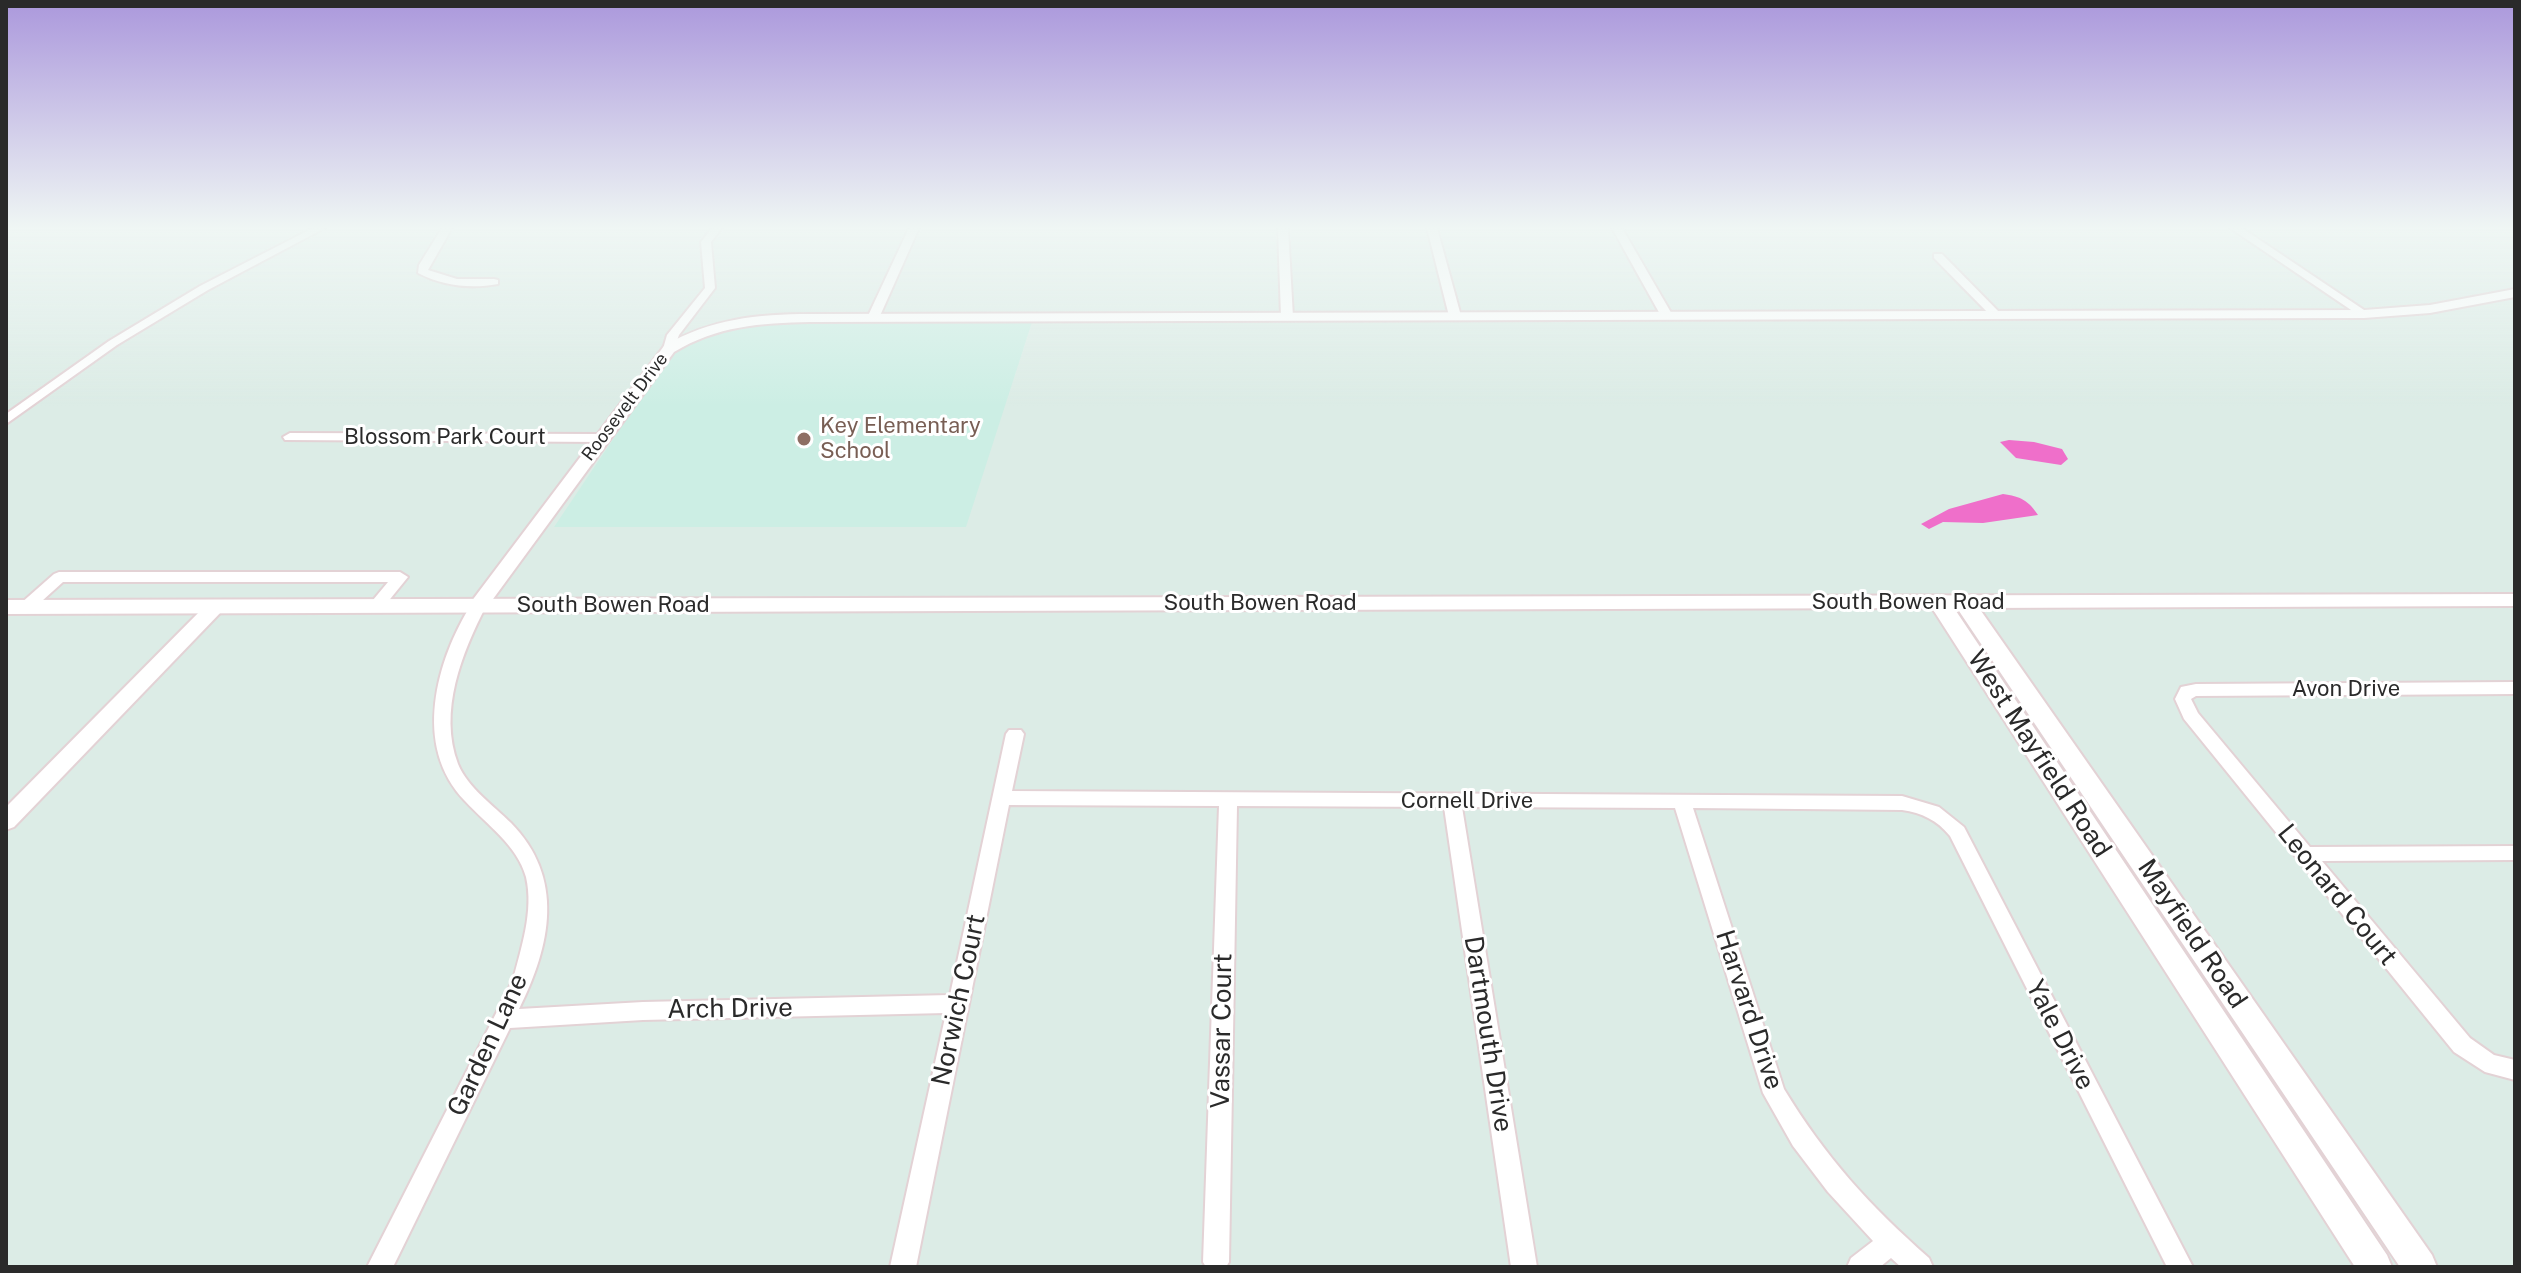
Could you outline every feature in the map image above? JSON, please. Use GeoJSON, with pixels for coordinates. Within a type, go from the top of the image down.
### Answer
{"type":"FeatureCollection","features":[{"type":"Feature","properties":{"kind":"main road","name":"South Bowen Road"},"geometry":{"type":"LineString","coordinates":[[16,607],[2515,600]]}},
{"type":"Feature","properties":{"kind":"main road","name":"West Mayfield Road"},"geometry":{"type":"LineString","coordinates":[[1952,602],[2375,1267]]}},
{"type":"Feature","properties":{"kind":"main road","name":"Mayfield Road"},"geometry":{"type":"LineString","coordinates":[[1952,602],[2420,1267]]}},
{"type":"Feature","properties":{"kind":"street"},"geometry":{"type":"LineString","coordinates":[[6,420],[113,343],[205,287]]}},
{"type":"Feature","properties":{"kind":"street"},"geometry":{"type":"LineString","coordinates":[[669,349],[673,335],[710,287]]}},
{"type":"Feature","properties":{"kind":"street"},"geometry":{"type":"LineString","coordinates":[[873,318],[887,287]]}},
{"type":"Feature","properties":{"kind":"street"},"geometry":{"type":"LineString","coordinates":[[1286,287],[1287,317]]}},
{"type":"Feature","properties":{"kind":"street"},"geometry":{"type":"LineString","coordinates":[[1448,287],[1455,316]]}},
{"type":"Feature","properties":{"kind":"street"},"geometry":{"type":"LineString","coordinates":[[1651,287],[1667,316]]}},
{"type":"Feature","properties":{"kind":"street"},"geometry":{"type":"LineString","coordinates":[[1969,287],[1997,316]]}},
{"type":"Feature","properties":{"kind":"street"},"geometry":{"type":"LineString","coordinates":[[2324,287],[2364,314]]}},
{"type":"Feature","properties":{"kind":"street","name":"Roosevelt Drive"},"geometry":{"type":"LineString","coordinates":[[478,606],[669,349],[701,329],[741,321],[873,318],[2364,314],[2430,309],[2515,293]]}},
{"type":"Feature","properties":{"kind":"street"},"geometry":{"type":"LineString","coordinates":[[692,312],[692,322],[701,329]]}},
{"type":"Feature","properties":{"kind":"street","name":"Blossom Park Court"},"geometry":{"type":"LineString","coordinates":[[290,437],[601,438]]}},
{"type":"Feature","properties":{"kind":"street"},"geometry":{"type":"LineString","coordinates":[[16,607],[59,577],[400,577],[376,606]]}},
{"type":"Feature","properties":{"kind":"street"},"geometry":{"type":"LineString","coordinates":[[6,821],[216,606]]}},
{"type":"Feature","properties":{"kind":"street","name":"Garden Lane"},"geometry":{"type":"LineString","coordinates":[[380,1267],[523,980],[532,944],[537,908],[536,879],[527,856],[509,833],[462,786],[452,770],[443,744],[441,722],[453,669],[478,606]]}},
{"type":"Feature","properties":{"kind":"street","name":"Avon Drive"},"geometry":{"type":"LineString","coordinates":[[2183,699],[2187,691],[2196,690],[2515,688]]}},
{"type":"Feature","properties":{"kind":"street","name":"Leonard Court"},"geometry":{"type":"LineString","coordinates":[[2183,699],[2190,715],[2462,1045],[2478,1058],[2512,1070]]}},
{"type":"Feature","properties":{"kind":"street","name":"Norwich Court"},"geometry":{"type":"LineString","coordinates":[[903,1267],[1015,734]]}},
{"type":"Feature","properties":{"kind":"street","name":"Cornell Drive"},"geometry":{"type":"LineString","coordinates":[[1001,798],[1902,803],[1931,811]]}},
{"type":"Feature","properties":{"kind":"street","name":"Vassar Court"},"geometry":{"type":"LineString","coordinates":[[1216,1262],[1228,800]]}},
{"type":"Feature","properties":{"kind":"street","name":"Dartmouth Drive"},"geometry":{"type":"LineString","coordinates":[[1452,801],[1524,1267]]}},
{"type":"Feature","properties":{"kind":"street","name":"Harvard Drive"},"geometry":{"type":"LineString","coordinates":[[1682,802],[1774,1093],[1801,1138],[1836,1184],[1920,1267]]}},
{"type":"Feature","properties":{"kind":"street","name":"Yale Drive"},"geometry":{"type":"LineString","coordinates":[[1931,811],[1948,820],[1957,832],[2180,1267]]}},
{"type":"Feature","properties":{"kind":"street"},"geometry":{"type":"LineString","coordinates":[[2303,854],[2515,853]]}},
{"type":"Feature","properties":{"kind":"street","name":"Arch Drive"},"geometry":{"type":"LineString","coordinates":[[502,1019],[643,1011],[958,1004]]}},
{"type":"Feature","properties":{"kind":"street"},"geometry":{"type":"LineString","coordinates":[[1860,1267],[1892,1242]]}},
{"type":"Feature","properties":{"kind":"shaded area","name":"Key Elementary School"},"geometry":{"type":"Polygon","coordinates":[[[1032,322],[966,527],[554,527],[673,350],[712,330],[767,323],[1032,322]]]}},
{"type":"Feature","properties":{"kind":"shaded area"},"geometry":{"type":"Polygon","coordinates":[[[2009,440],[2062,449],[2068,459],[2061,465],[2016,458],[2000,442],[2009,440]]]}},
{"type":"Feature","properties":{"kind":"shaded area"},"geometry":{"type":"Polygon","coordinates":[[[2003,494],[2024,500],[2038,515],[1983,523],[1943,522],[1929,529],[1921,524],[1949,509],[2003,494]]]}},
{"type":"Feature","properties":{"kind":"place","name":"Key Elementary School"},"geometry":{"type":"Point","coordinates":[804,439]}}]}
